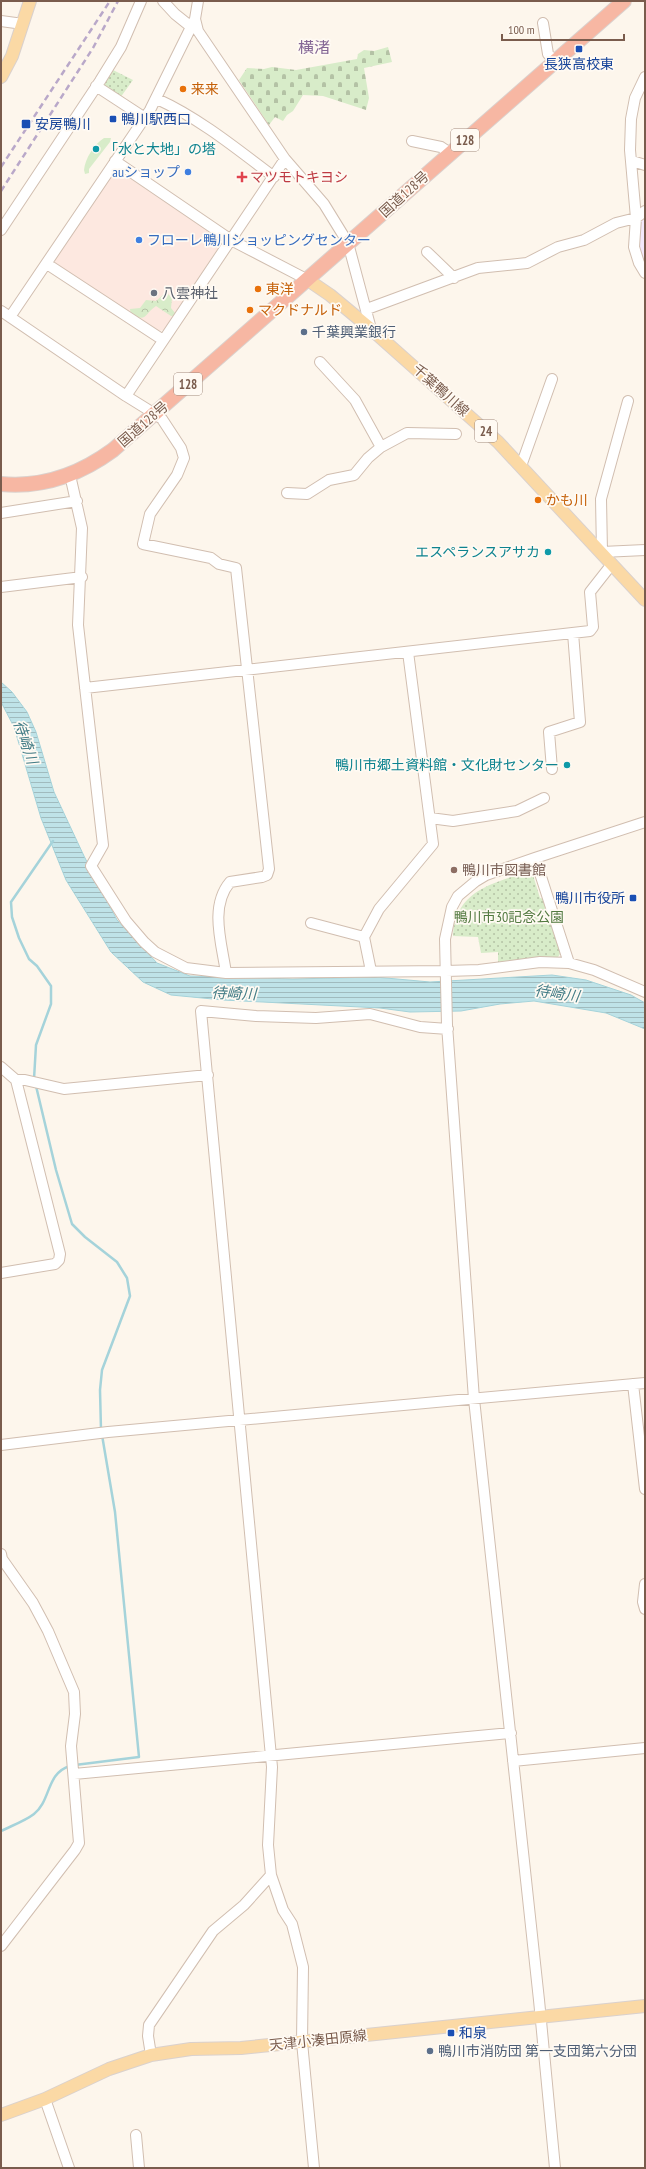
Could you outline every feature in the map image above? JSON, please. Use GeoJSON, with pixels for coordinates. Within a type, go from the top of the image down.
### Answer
{"type":"FeatureCollection","features":[{"type":"Feature","properties":{"kind":"highway","name":"国道128号"},"geometry":{"type":"LineString","coordinates":[[1,484],[33,484],[54,481],[70,475],[99,460],[156,414],[554,60],[624,1]]}},
{"type":"Feature","properties":{"kind":"main road"},"geometry":{"type":"LineString","coordinates":[[1,77],[12,56],[30,1]]}},
{"type":"Feature","properties":{"kind":"main road","name":"千葉鴨川線"},"geometry":{"type":"LineString","coordinates":[[308,280],[330,295],[371,329],[468,415],[521,466],[645,600]]}},
{"type":"Feature","properties":{"kind":"main road","name":"天津小湊田原線"},"geometry":{"type":"LineString","coordinates":[[1,2115],[45,2098],[109,2069],[151,2055],[190,2049],[241,2048],[645,2006]]}},
{"type":"Feature","properties":{"kind":"street"},"geometry":{"type":"LineString","coordinates":[[1,230],[121,47],[141,1]]}},
{"type":"Feature","properties":{"kind":"street"},"geometry":{"type":"LineString","coordinates":[[163,1],[175,14],[192,22],[285,159],[324,204],[348,243],[367,309],[371,329]]}},
{"type":"Feature","properties":{"kind":"street"},"geometry":{"type":"LineString","coordinates":[[198,1],[192,22],[157,99],[47,264],[5,314],[126,396],[156,414],[162,420],[181,448],[184,458],[177,475],[150,514],[143,544],[212,558],[219,564],[236,568],[269,869],[267,875],[262,877],[230,882],[220,899],[218,913],[226,973]]}},
{"type":"Feature","properties":{"kind":"street"},"geometry":{"type":"LineString","coordinates":[[1,21],[23,24]]}},
{"type":"Feature","properties":{"kind":"street"},"geometry":{"type":"LineString","coordinates":[[543,23],[548,54],[554,60]]}},
{"type":"Feature","properties":{"kind":"street"},"geometry":{"type":"LineString","coordinates":[[645,77],[635,98],[631,119],[636,218],[634,247],[639,263],[645,273]]}},
{"type":"Feature","properties":{"kind":"street"},"geometry":{"type":"LineString","coordinates":[[96,86],[144,118]]}},
{"type":"Feature","properties":{"kind":"street"},"geometry":{"type":"LineString","coordinates":[[157,99],[176,109],[220,138],[274,177]]}},
{"type":"Feature","properties":{"kind":"street"},"geometry":{"type":"LineString","coordinates":[[412,141],[442,147],[450,154]]}},
{"type":"Feature","properties":{"kind":"street"},"geometry":{"type":"LineString","coordinates":[[126,396],[285,159]]}},
{"type":"Feature","properties":{"kind":"street"},"geometry":{"type":"LineString","coordinates":[[116,161],[231,240],[308,280]]}},
{"type":"Feature","properties":{"kind":"street"},"geometry":{"type":"LineString","coordinates":[[632,161],[645,165]]}},
{"type":"Feature","properties":{"kind":"street"},"geometry":{"type":"LineString","coordinates":[[367,309],[487,266],[520,265],[526,263],[558,247],[584,240],[616,223],[636,218],[645,211]]}},
{"type":"Feature","properties":{"kind":"street"},"geometry":{"type":"LineString","coordinates":[[427,252],[454,278]]}},
{"type":"Feature","properties":{"kind":"street"},"geometry":{"type":"LineString","coordinates":[[47,264],[163,340]]}},
{"type":"Feature","properties":{"kind":"street"},"geometry":{"type":"LineString","coordinates":[[320,362],[355,400],[381,447]]}},
{"type":"Feature","properties":{"kind":"street"},"geometry":{"type":"LineString","coordinates":[[521,466],[552,379]]}},
{"type":"Feature","properties":{"kind":"street"},"geometry":{"type":"LineString","coordinates":[[628,401],[601,499],[602,552],[645,550]]}},
{"type":"Feature","properties":{"kind":"street"},"geometry":{"type":"LineString","coordinates":[[287,493],[307,494],[329,480],[354,475],[381,447],[407,432],[456,434]]}},
{"type":"Feature","properties":{"kind":"street"},"geometry":{"type":"LineString","coordinates":[[70,475],[82,528],[82,578],[78,625],[103,845],[91,866],[126,921],[155,952],[186,968],[226,973],[371,971],[446,973],[540,962],[569,962],[594,970],[645,992]]}},
{"type":"Feature","properties":{"kind":"street"},"geometry":{"type":"LineString","coordinates":[[1,513],[77,501]]}},
{"type":"Feature","properties":{"kind":"street"},"geometry":{"type":"LineString","coordinates":[[85,688],[590,632],[593,627],[590,592],[612,564]]}},
{"type":"Feature","properties":{"kind":"street"},"geometry":{"type":"LineString","coordinates":[[1,587],[82,578]]}},
{"type":"Feature","properties":{"kind":"street"},"geometry":{"type":"LineString","coordinates":[[552,769],[549,732],[580,722],[573,633]]}},
{"type":"Feature","properties":{"kind":"street"},"geometry":{"type":"LineString","coordinates":[[371,971],[364,937],[379,910],[430,848],[433,838],[408,652]]}},
{"type":"Feature","properties":{"kind":"street"},"geometry":{"type":"LineString","coordinates":[[430,818],[453,821],[517,811],[544,798]]}},
{"type":"Feature","properties":{"kind":"street"},"geometry":{"type":"LineString","coordinates":[[555,2168],[511,1733],[474,1399],[448,1027],[445,939],[447,924],[452,907],[458,896],[486,875],[645,822]]}},
{"type":"Feature","properties":{"kind":"street"},"geometry":{"type":"LineString","coordinates":[[535,858],[569,962]]}},
{"type":"Feature","properties":{"kind":"street"},"geometry":{"type":"LineString","coordinates":[[311,923],[364,937]]}},
{"type":"Feature","properties":{"kind":"street"},"geometry":{"type":"LineString","coordinates":[[314,2168],[302,2042],[303,1967],[292,1924],[283,1910],[271,1875],[268,1845],[272,1767],[201,1011],[256,1016],[316,1018],[370,1014],[420,1027],[448,1027]]}},
{"type":"Feature","properties":{"kind":"street"},"geometry":{"type":"LineString","coordinates":[[1,1067],[20,1080],[39,1083],[64,1090],[208,1075]]}},
{"type":"Feature","properties":{"kind":"street"},"geometry":{"type":"LineString","coordinates":[[1,1273],[55,1264],[59,1260],[60,1254],[20,1080]]}},
{"type":"Feature","properties":{"kind":"street"},"geometry":{"type":"LineString","coordinates":[[1,1445],[108,1432],[645,1383]]}},
{"type":"Feature","properties":{"kind":"street"},"geometry":{"type":"LineString","coordinates":[[633,1384],[645,1489]]}},
{"type":"Feature","properties":{"kind":"street"},"geometry":{"type":"LineString","coordinates":[[1,1554],[4,1563],[32,1603],[48,1631],[74,1692],[75,1714],[72,1746],[79,1843],[34,1905],[1,1946]]}},
{"type":"Feature","properties":{"kind":"street"},"geometry":{"type":"LineString","coordinates":[[645,1584],[643,1602],[645,1609]]}},
{"type":"Feature","properties":{"kind":"street"},"geometry":{"type":"LineString","coordinates":[[73,1769],[271,1756],[511,1733]]}},
{"type":"Feature","properties":{"kind":"street"},"geometry":{"type":"LineString","coordinates":[[513,1761],[645,1748]]}},
{"type":"Feature","properties":{"kind":"street"},"geometry":{"type":"LineString","coordinates":[[151,2055],[148,2036],[149,2025],[213,1931],[244,1905],[271,1875]]}},
{"type":"Feature","properties":{"kind":"street"},"geometry":{"type":"LineString","coordinates":[[45,2098],[69,2168]]}},
{"type":"Feature","properties":{"kind":"street"},"geometry":{"type":"LineString","coordinates":[[136,2135],[139,2168]]}},
{"type":"Feature","properties":{"kind":"shaded area","name":"フローレ鴨川ショッピングセンター"},"geometry":{"type":"Polygon","coordinates":[[[118,173],[124,174],[216,236],[219,242],[218,248],[164,330],[157,331],[59,269],[55,263],[55,259],[110,176],[118,173]]]}},
{"type":"Feature","properties":{"kind":"shaded area"},"geometry":{"type":"Polygon","coordinates":[[[645,217],[645,267],[640,256],[639,242],[641,221],[645,217]]]}},
{"type":"Feature","properties":{"kind":"green space"},"geometry":{"type":"Polygon","coordinates":[[[388,47],[392,62],[364,68],[369,98],[366,110],[323,96],[303,95],[293,111],[287,115],[283,121],[275,117],[269,125],[239,80],[247,68],[264,69],[272,67],[296,70],[357,59],[358,54],[364,50],[374,51],[388,47]]]}},
{"type":"Feature","properties":{"kind":"green space"},"geometry":{"type":"Polygon","coordinates":[[[113,70],[133,80],[120,98],[103,84],[113,70]]]}},
{"type":"Feature","properties":{"kind":"green space"},"geometry":{"type":"Polygon","coordinates":[[[104,138],[111,138],[110,142],[89,169],[89,173],[85,174],[84,170],[88,157],[97,144],[104,138]]]}},
{"type":"Feature","properties":{"kind":"green space"},"geometry":{"type":"Polygon","coordinates":[[[166,292],[172,298],[171,308],[176,314],[174,316],[171,316],[156,306],[143,317],[140,318],[131,315],[130,309],[140,308],[146,300],[156,301],[166,292]]]}},
{"type":"Feature","properties":{"kind":"green space","name":"鴨川市30記念公園"},"geometry":{"type":"Polygon","coordinates":[[[532,872],[540,898],[544,899],[559,949],[560,954],[558,957],[498,964],[498,952],[481,953],[478,937],[453,936],[455,921],[460,909],[468,899],[489,885],[532,872]]]}},
{"type":"Feature","properties":{"kind":"water","name":"待崎川"},"geometry":{"type":"Polygon","coordinates":[[[1,682],[12,692],[27,712],[36,732],[54,792],[84,856],[117,920],[157,963],[190,976],[293,979],[375,977],[430,982],[552,975],[586,980],[631,995],[645,1003],[645,1029],[606,1013],[534,1001],[500,1004],[461,1011],[410,1012],[380,1008],[223,1000],[171,995],[143,982],[111,952],[66,880],[41,818],[14,727],[1,702],[1,682]]]}},
{"type":"Feature","properties":{"kind":"waterway"},"geometry":{"type":"LineString","coordinates":[[34,1079],[36,1045],[51,1004],[51,986],[37,966],[29,959],[19,938],[12,917],[11,902],[53,841]]}},
{"type":"Feature","properties":{"kind":"waterway"},"geometry":{"type":"LineString","coordinates":[[36,1086],[56,1170],[72,1224],[85,1237],[117,1262],[127,1278],[130,1296],[102,1370],[100,1390],[101,1430]]}},
{"type":"Feature","properties":{"kind":"waterway"},"geometry":{"type":"LineString","coordinates":[[75,1765],[139,1757],[115,1512],[102,1435]]}},
{"type":"Feature","properties":{"kind":"waterway"},"geometry":{"type":"LineString","coordinates":[[1,1831],[34,1814],[43,1802],[57,1775],[62,1770],[70,1766]]}},
{"type":"Feature","properties":{"kind":"railway"},"geometry":{"type":"LineString","coordinates":[[1,167],[110,1]]}},
{"type":"Feature","properties":{"kind":"railway"},"geometry":{"type":"LineString","coordinates":[[1,191],[93,48],[118,1]]}},
{"type":"Feature","properties":{"kind":"place","name":"長狭高校東"},"geometry":{"type":"Point","coordinates":[579,49]}},
{"type":"Feature","properties":{"kind":"place","name":"来来"},"geometry":{"type":"Point","coordinates":[183,89]}},
{"type":"Feature","properties":{"kind":"place","name":"鴨川駅西口"},"geometry":{"type":"Point","coordinates":[113,119]}},
{"type":"Feature","properties":{"kind":"place","name":"安房鴨川"},"geometry":{"type":"Point","coordinates":[26,124]}},
{"type":"Feature","properties":{"kind":"place","name":"「水と大地」の塔"},"geometry":{"type":"Point","coordinates":[96,149]}},
{"type":"Feature","properties":{"kind":"place","name":"auショップ"},"geometry":{"type":"Point","coordinates":[188,172]}},
{"type":"Feature","properties":{"kind":"place","name":"マツモトキヨシ"},"geometry":{"type":"Point","coordinates":[242,177]}},
{"type":"Feature","properties":{"kind":"place","name":"フローレ鴨川ショッピングセンター"},"geometry":{"type":"Point","coordinates":[139,240]}},
{"type":"Feature","properties":{"kind":"place","name":"東洋"},"geometry":{"type":"Point","coordinates":[258,289]}},
{"type":"Feature","properties":{"kind":"place","name":"八雲神社"},"geometry":{"type":"Point","coordinates":[154,293]}},
{"type":"Feature","properties":{"kind":"place","name":"マクドナルド"},"geometry":{"type":"Point","coordinates":[250,310]}},
{"type":"Feature","properties":{"kind":"place","name":"千葉興業銀行"},"geometry":{"type":"Point","coordinates":[304,332]}},
{"type":"Feature","properties":{"kind":"place","name":"かも川"},"geometry":{"type":"Point","coordinates":[538,500]}},
{"type":"Feature","properties":{"kind":"place","name":"エスペランスアサカ"},"geometry":{"type":"Point","coordinates":[548,552]}},
{"type":"Feature","properties":{"kind":"place","name":"鴨川市郷土資料館・文化財センター"},"geometry":{"type":"Point","coordinates":[567,765]}},
{"type":"Feature","properties":{"kind":"place","name":"鴨川市図書館"},"geometry":{"type":"Point","coordinates":[454,870]}},
{"type":"Feature","properties":{"kind":"place","name":"鴨川市役所"},"geometry":{"type":"Point","coordinates":[633,898]}},
{"type":"Feature","properties":{"kind":"place","name":"和泉"},"geometry":{"type":"Point","coordinates":[451,2033]}},
{"type":"Feature","properties":{"kind":"place","name":"鴨川市消防団 第一支団第六分団"},"geometry":{"type":"Point","coordinates":[430,2051]}},
{"type":"Feature","properties":{"kind":"district","name":"横渚"},"geometry":{"type":"Point","coordinates":[314,47]}}]}
